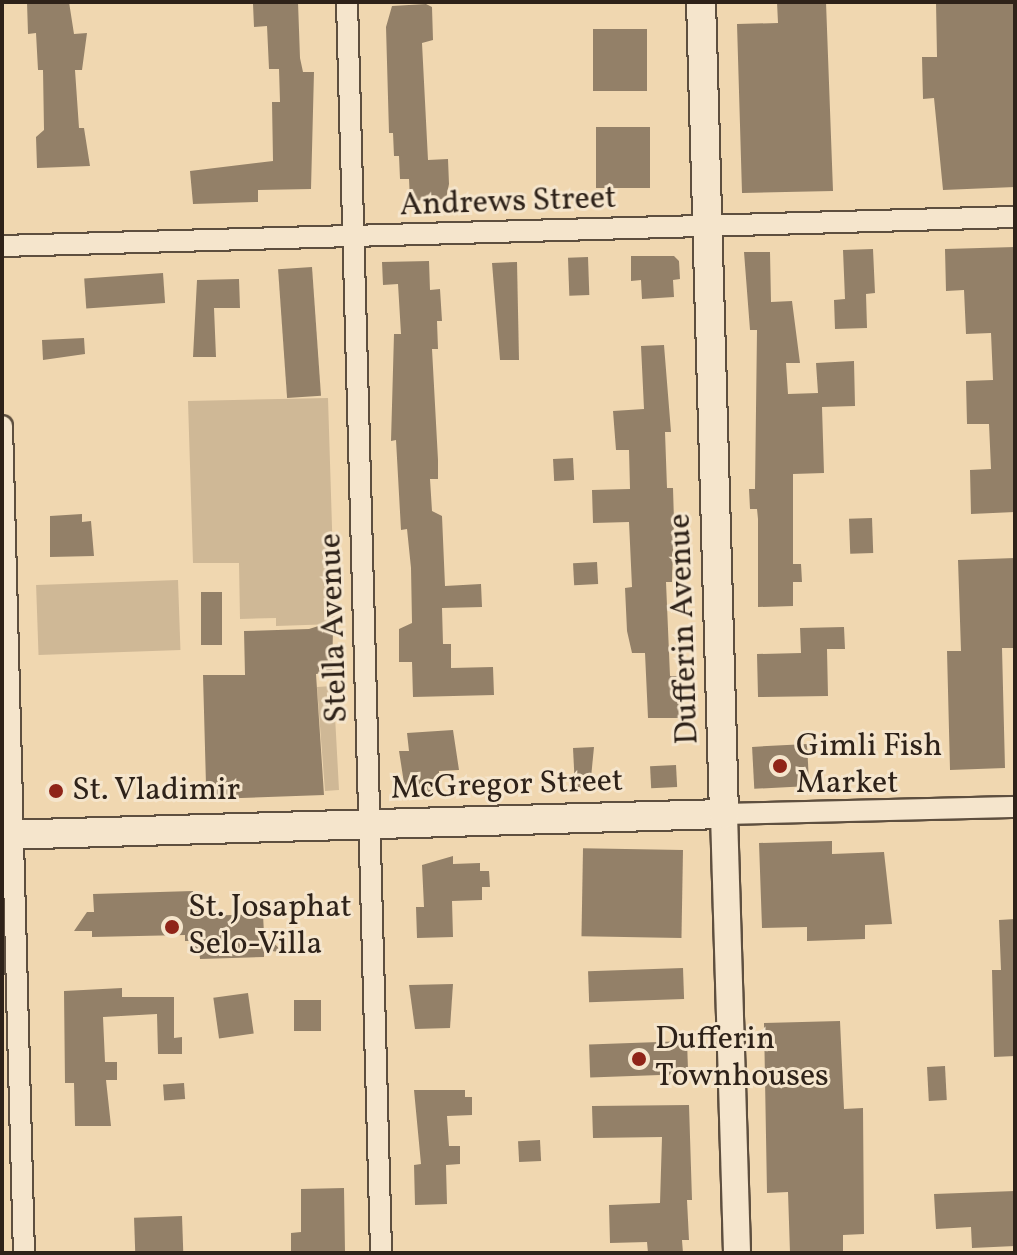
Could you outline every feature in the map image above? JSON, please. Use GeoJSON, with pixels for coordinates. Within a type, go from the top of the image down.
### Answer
{"type":"FeatureCollection","features":[{"type":"Feature","properties":{"kind":"main road","name":"Dufferin Avenue"},"geometry":{"type":"LineString","coordinates":[[701,2],[724,814]]}},
{"type":"Feature","properties":{"kind":"main road","name":"McGregor Street"},"geometry":{"type":"LineString","coordinates":[[7,835],[724,814]]}},
{"type":"Feature","properties":{"kind":"street","name":"Stella Avenue"},"geometry":{"type":"LineString","coordinates":[[347,2],[381,1253]]}},
{"type":"Feature","properties":{"kind":"street","name":"Andrews Street"},"geometry":{"type":"LineString","coordinates":[[2,246],[1015,217]]}},
{"type":"Feature","properties":{"kind":"street"},"geometry":{"type":"LineString","coordinates":[[2,426],[7,835],[24,1253]]}},
{"type":"Feature","properties":{"kind":"street","name":"McGregor Street"},"geometry":{"type":"LineString","coordinates":[[724,814],[1015,807]]}},
{"type":"Feature","properties":{"kind":"street","name":"Dufferin Avenue"},"geometry":{"type":"LineString","coordinates":[[724,814],[737,1253]]}},
{"type":"Feature","properties":{"kind":"shaded area"},"geometry":{"type":"Polygon","coordinates":[[[328,398],[335,624],[276,626],[276,618],[240,619],[239,563],[193,563],[188,401],[328,398]]]}},
{"type":"Feature","properties":{"kind":"shaded area"},"geometry":{"type":"Polygon","coordinates":[[[178,580],[180,650],[39,655],[36,585],[178,580]]]}},
{"type":"Feature","properties":{"kind":"shaded area"},"geometry":{"type":"Polygon","coordinates":[[[332,660],[339,790],[325,791],[317,687],[332,686],[332,660]]]}},
{"type":"Feature","properties":{"kind":"building"},"geometry":{"type":"Polygon","coordinates":[[[27,2],[69,2],[74,34],[87,33],[82,70],[75,70],[79,128],[84,128],[90,166],[37,168],[36,137],[44,130],[43,70],[38,70],[36,33],[28,34],[27,2]]]}},
{"type":"Feature","properties":{"kind":"building"},"geometry":{"type":"Polygon","coordinates":[[[298,2],[303,72],[314,72],[311,189],[258,190],[258,202],[193,204],[190,171],[273,161],[272,102],[280,102],[279,69],[269,69],[267,26],[254,27],[253,4],[298,2]]]}},
{"type":"Feature","properties":{"kind":"building"},"geometry":{"type":"Polygon","coordinates":[[[777,2],[826,2],[833,191],[742,193],[737,24],[778,23],[777,2]]]}},
{"type":"Feature","properties":{"kind":"building"},"geometry":{"type":"Polygon","coordinates":[[[936,2],[1015,2],[1015,187],[943,190],[934,98],[923,99],[922,57],[937,57],[936,2]]]}},
{"type":"Feature","properties":{"kind":"building"},"geometry":{"type":"Polygon","coordinates":[[[426,4],[432,7],[433,40],[422,43],[428,160],[448,159],[449,184],[446,199],[410,201],[409,179],[400,179],[399,156],[394,156],[393,133],[389,133],[386,27],[392,6],[426,4]]]}},
{"type":"Feature","properties":{"kind":"building"},"geometry":{"type":"Polygon","coordinates":[[[593,29],[647,29],[647,91],[593,91],[593,29]]]}},
{"type":"Feature","properties":{"kind":"building"},"geometry":{"type":"Polygon","coordinates":[[[596,127],[650,127],[650,188],[596,188],[596,127]]]}},
{"type":"Feature","properties":{"kind":"building"},"geometry":{"type":"Polygon","coordinates":[[[1015,247],[1015,512],[971,514],[970,470],[991,469],[989,424],[967,424],[966,381],[993,380],[991,333],[966,334],[964,290],[946,291],[945,249],[1015,247]]]}},
{"type":"Feature","properties":{"kind":"building"},"geometry":{"type":"Polygon","coordinates":[[[873,249],[875,293],[866,294],[867,328],[835,329],[834,300],[845,299],[843,250],[873,249]]]}},
{"type":"Feature","properties":{"kind":"building"},"geometry":{"type":"Polygon","coordinates":[[[744,252],[770,252],[771,302],[792,301],[800,363],[786,363],[788,394],[818,393],[816,363],[854,361],[855,406],[822,407],[824,473],[793,474],[793,564],[801,564],[802,582],[793,582],[793,606],[758,607],[758,519],[757,509],[750,509],[749,489],[755,489],[757,330],[750,330],[744,252]]]}},
{"type":"Feature","properties":{"kind":"building"},"geometry":{"type":"Polygon","coordinates":[[[631,256],[674,256],[679,261],[680,279],[673,280],[674,297],[642,299],[641,280],[631,281],[631,256]]]}},
{"type":"Feature","properties":{"kind":"building"},"geometry":{"type":"Polygon","coordinates":[[[588,257],[589,295],[569,296],[568,258],[588,257]]]}},
{"type":"Feature","properties":{"kind":"building"},"geometry":{"type":"Polygon","coordinates":[[[429,261],[430,290],[440,289],[442,321],[437,321],[438,349],[432,349],[438,479],[430,479],[432,511],[442,516],[445,586],[481,584],[482,607],[442,608],[443,644],[451,644],[451,668],[493,667],[494,695],[413,697],[412,662],[399,662],[399,629],[412,623],[411,568],[407,529],[401,530],[396,440],[391,441],[394,334],[401,334],[398,284],[383,285],[382,262],[429,261]]]}},
{"type":"Feature","properties":{"kind":"building"},"geometry":{"type":"Polygon","coordinates":[[[517,262],[519,360],[500,360],[492,263],[517,262]]]}},
{"type":"Feature","properties":{"kind":"building"},"geometry":{"type":"Polygon","coordinates":[[[312,267],[321,396],[287,398],[278,269],[312,267]]]}},
{"type":"Feature","properties":{"kind":"building"},"geometry":{"type":"Polygon","coordinates":[[[163,273],[165,303],[86,308],[84,279],[163,273]]]}},
{"type":"Feature","properties":{"kind":"building"},"geometry":{"type":"Polygon","coordinates":[[[239,279],[240,308],[214,308],[216,357],[193,357],[197,280],[239,279]]]}},
{"type":"Feature","properties":{"kind":"building"},"geometry":{"type":"Polygon","coordinates":[[[84,338],[85,354],[43,360],[42,340],[84,338]]]}},
{"type":"Feature","properties":{"kind":"building"},"geometry":{"type":"Polygon","coordinates":[[[664,345],[671,432],[665,432],[667,488],[673,488],[674,521],[672,582],[666,582],[670,676],[678,676],[680,718],[648,718],[645,653],[632,653],[627,631],[625,588],[632,587],[629,522],[593,523],[592,490],[630,489],[629,450],[616,450],[613,411],[644,409],[641,346],[664,345]]]}},
{"type":"Feature","properties":{"kind":"building"},"geometry":{"type":"Polygon","coordinates":[[[573,458],[574,480],[554,481],[553,459],[573,458]]]}},
{"type":"Feature","properties":{"kind":"building"},"geometry":{"type":"Polygon","coordinates":[[[82,514],[82,522],[91,521],[94,556],[50,557],[50,516],[82,514]]]}},
{"type":"Feature","properties":{"kind":"building"},"geometry":{"type":"Polygon","coordinates":[[[872,518],[873,553],[850,554],[849,519],[872,518]]]}},
{"type":"Feature","properties":{"kind":"building"},"geometry":{"type":"Polygon","coordinates":[[[1015,558],[1015,648],[1002,648],[1005,768],[950,770],[947,651],[961,651],[958,560],[1015,558]]]}},
{"type":"Feature","properties":{"kind":"building"},"geometry":{"type":"Polygon","coordinates":[[[597,562],[598,584],[574,585],[573,563],[597,562]]]}},
{"type":"Feature","properties":{"kind":"building"},"geometry":{"type":"Polygon","coordinates":[[[201,592],[222,592],[222,645],[201,645],[201,592]]]}},
{"type":"Feature","properties":{"kind":"building"},"geometry":{"type":"Polygon","coordinates":[[[328,623],[333,630],[332,673],[316,674],[324,795],[212,799],[218,786],[206,785],[203,675],[245,675],[244,631],[309,629],[328,623]]]}},
{"type":"Feature","properties":{"kind":"building"},"geometry":{"type":"Polygon","coordinates":[[[844,627],[845,649],[827,649],[828,696],[758,697],[757,654],[801,653],[800,628],[844,627]]]}},
{"type":"Feature","properties":{"kind":"building"},"geometry":{"type":"Polygon","coordinates":[[[453,730],[459,770],[439,771],[440,794],[406,796],[399,751],[409,751],[407,733],[453,730]]]}},
{"type":"Feature","properties":{"kind":"building","name":"Gimli Fish Market"},"geometry":{"type":"Polygon","coordinates":[[[807,744],[809,786],[754,789],[752,747],[807,744]]]}},
{"type":"Feature","properties":{"kind":"building"},"geometry":{"type":"Polygon","coordinates":[[[594,747],[590,788],[575,788],[573,748],[594,747]]]}},
{"type":"Feature","properties":{"kind":"building"},"geometry":{"type":"Polygon","coordinates":[[[676,765],[677,787],[651,788],[650,766],[676,765]]]}},
{"type":"Feature","properties":{"kind":"building"},"geometry":{"type":"Polygon","coordinates":[[[832,841],[832,854],[884,852],[892,924],[865,925],[865,939],[807,941],[807,927],[762,928],[759,843],[832,841]]]}},
{"type":"Feature","properties":{"kind":"building"},"geometry":{"type":"Polygon","coordinates":[[[583,848],[683,850],[681,938],[581,936],[583,848]]]}},
{"type":"Feature","properties":{"kind":"building"},"geometry":{"type":"Polygon","coordinates":[[[453,856],[453,864],[480,863],[480,871],[489,871],[490,887],[482,887],[482,900],[452,901],[453,937],[417,938],[416,907],[424,907],[422,865],[453,856]]]}},
{"type":"Feature","properties":{"kind":"building","name":"St. Josaphat Selo-Villa"},"geometry":{"type":"Polygon","coordinates":[[[193,891],[193,911],[200,911],[200,916],[263,914],[264,934],[282,951],[264,952],[264,957],[200,959],[199,949],[193,950],[193,941],[185,941],[185,935],[92,937],[92,931],[74,931],[87,912],[94,912],[93,894],[193,891]]]}},
{"type":"Feature","properties":{"kind":"building"},"geometry":{"type":"Polygon","coordinates":[[[1015,919],[1015,1056],[994,1057],[992,970],[1001,970],[999,920],[1015,919]]]}},
{"type":"Feature","properties":{"kind":"building","name":"Dufferin Townhouses"},"geometry":{"type":"Polygon","coordinates":[[[683,968],[684,999],[589,1002],[588,971],[683,968]]]}},
{"type":"Feature","properties":{"kind":"building"},"geometry":{"type":"Polygon","coordinates":[[[453,984],[450,1028],[415,1029],[409,985],[453,984]]]}},
{"type":"Feature","properties":{"kind":"building"},"geometry":{"type":"Polygon","coordinates":[[[122,988],[122,997],[174,997],[174,1038],[182,1037],[182,1054],[158,1054],[157,1014],[103,1017],[105,1062],[117,1062],[117,1080],[106,1080],[111,1126],[75,1126],[74,1083],[65,1083],[64,991],[122,988]]]}},
{"type":"Feature","properties":{"kind":"building"},"geometry":{"type":"Polygon","coordinates":[[[248,993],[254,1034],[219,1038],[213,998],[248,993]]]}},
{"type":"Feature","properties":{"kind":"building"},"geometry":{"type":"Polygon","coordinates":[[[294,1000],[321,1000],[321,1031],[294,1031],[294,1000]]]}},
{"type":"Feature","properties":{"kind":"building"},"geometry":{"type":"Polygon","coordinates":[[[840,1021],[844,1109],[863,1108],[864,1234],[843,1235],[843,1253],[790,1253],[788,1192],[767,1193],[764,1023],[840,1021]]]}},
{"type":"Feature","properties":{"kind":"building","name":"Dufferin Townhouses"},"geometry":{"type":"Polygon","coordinates":[[[687,1041],[688,1074],[590,1077],[589,1044],[687,1041]]]}},
{"type":"Feature","properties":{"kind":"building"},"geometry":{"type":"Polygon","coordinates":[[[945,1066],[947,1100],[929,1101],[927,1067],[945,1066]]]}},
{"type":"Feature","properties":{"kind":"building"},"geometry":{"type":"Polygon","coordinates":[[[184,1083],[185,1099],[164,1100],[163,1084],[184,1083]]]}},
{"type":"Feature","properties":{"kind":"building"},"geometry":{"type":"Polygon","coordinates":[[[414,1090],[465,1090],[465,1097],[472,1097],[472,1115],[447,1116],[449,1146],[460,1146],[460,1164],[446,1165],[447,1204],[415,1205],[414,1165],[421,1164],[414,1090]]]}},
{"type":"Feature","properties":{"kind":"building"},"geometry":{"type":"Polygon","coordinates":[[[689,1105],[692,1200],[687,1200],[689,1240],[682,1240],[683,1253],[648,1253],[647,1242],[610,1243],[609,1205],[660,1203],[662,1137],[593,1138],[592,1106],[689,1105]]]}},
{"type":"Feature","properties":{"kind":"building"},"geometry":{"type":"Polygon","coordinates":[[[540,1140],[541,1161],[519,1162],[518,1141],[540,1140]]]}},
{"type":"Feature","properties":{"kind":"building"},"geometry":{"type":"Polygon","coordinates":[[[344,1188],[345,1252],[291,1253],[291,1233],[301,1232],[301,1189],[344,1188]]]}},
{"type":"Feature","properties":{"kind":"building"},"geometry":{"type":"Polygon","coordinates":[[[1015,1191],[1015,1246],[972,1248],[971,1227],[936,1229],[934,1194],[1015,1191]]]}},
{"type":"Feature","properties":{"kind":"building"},"geometry":{"type":"Polygon","coordinates":[[[182,1216],[183,1253],[135,1253],[134,1218],[182,1216]]]}},
{"type":"Feature","properties":{"kind":"place","name":"Gimli Fish Market"},"geometry":{"type":"Point","coordinates":[780,766]}},
{"type":"Feature","properties":{"kind":"place","name":"St. Vladimir"},"geometry":{"type":"Point","coordinates":[56,791]}},
{"type":"Feature","properties":{"kind":"place","name":"St. Josaphat Selo-Villa"},"geometry":{"type":"Point","coordinates":[172,927]}},
{"type":"Feature","properties":{"kind":"place","name":"Dufferin Townhouses"},"geometry":{"type":"Point","coordinates":[639,1059]}}]}
